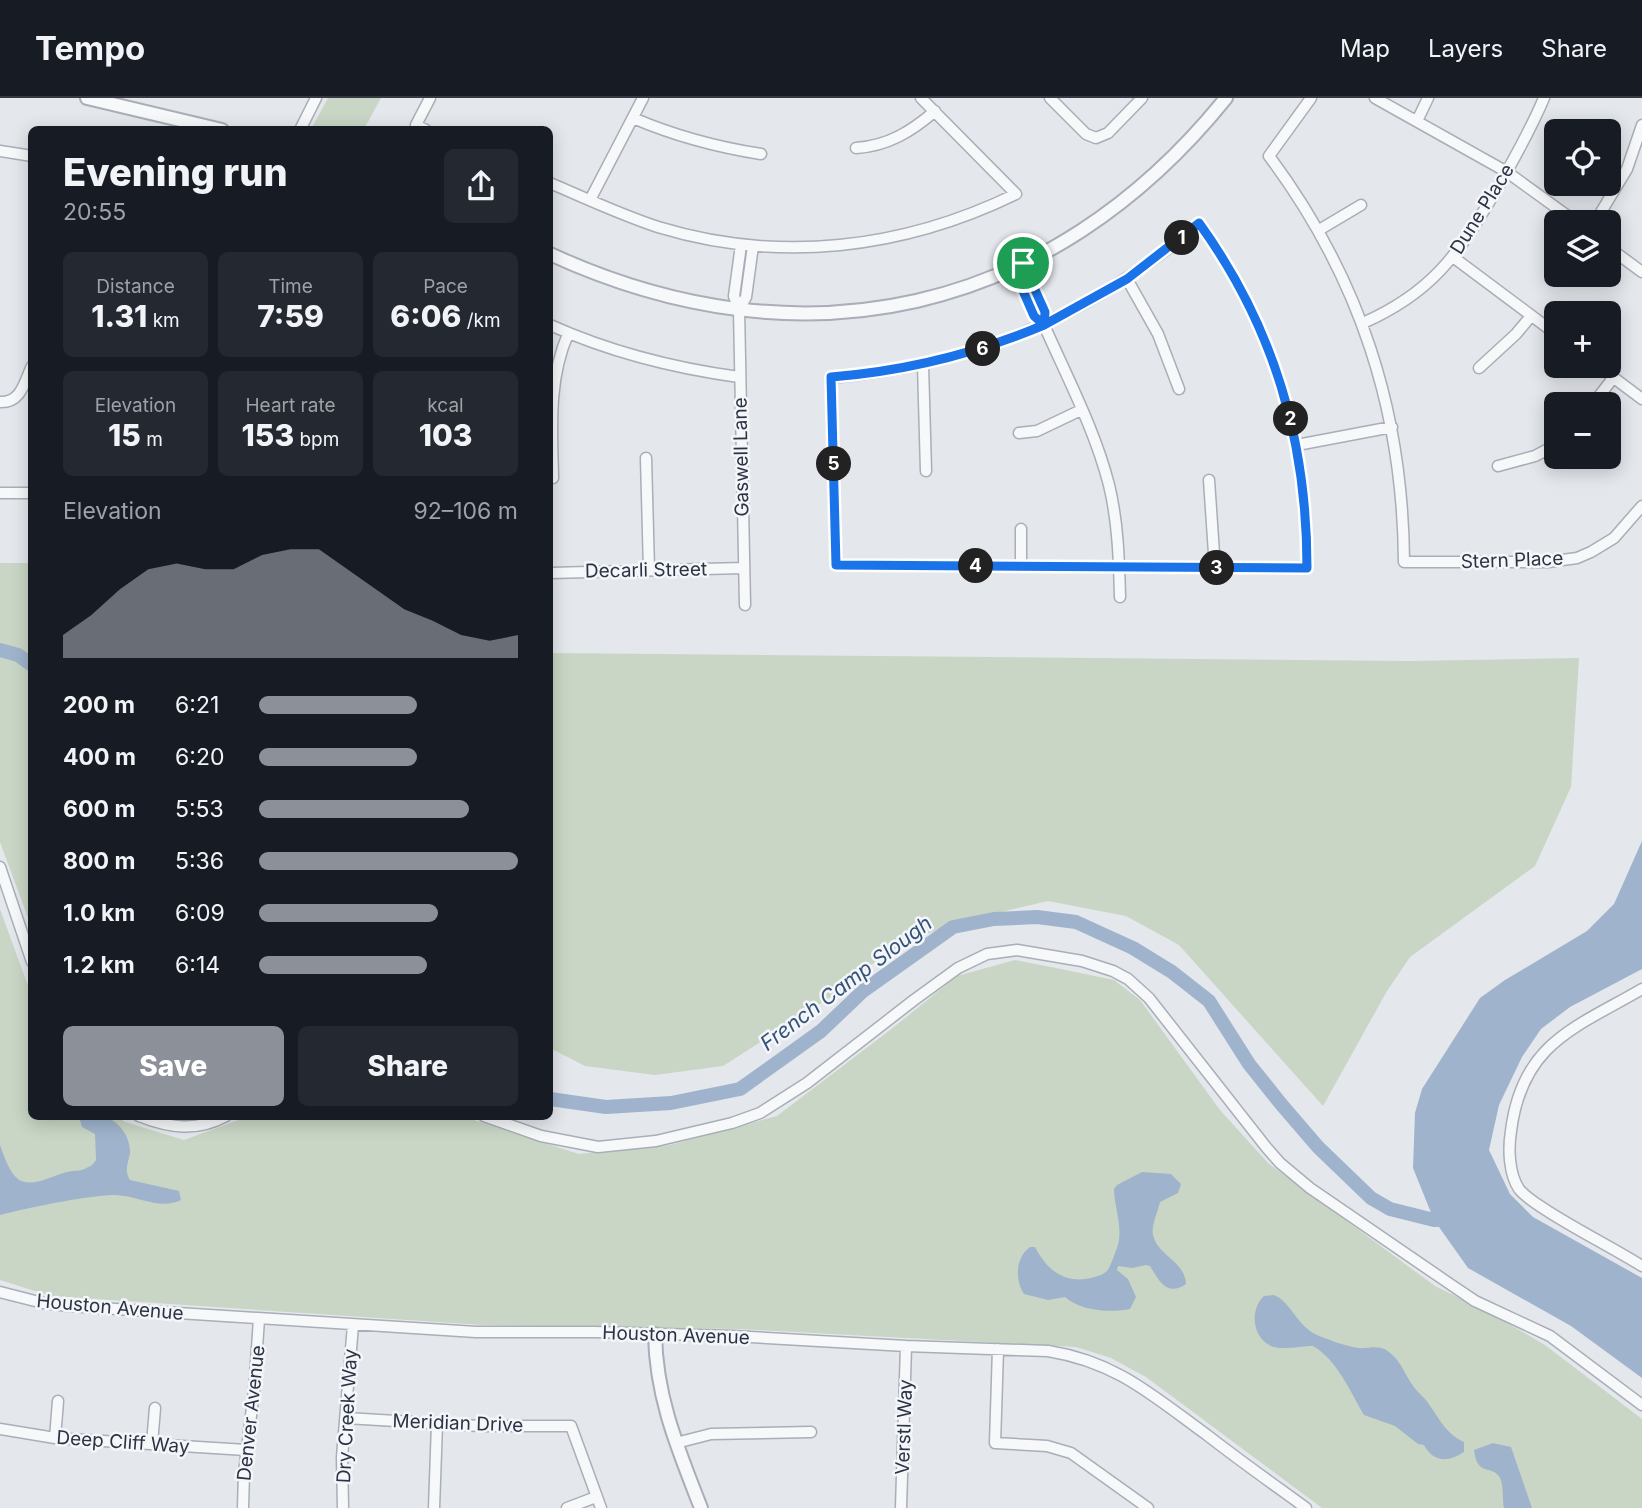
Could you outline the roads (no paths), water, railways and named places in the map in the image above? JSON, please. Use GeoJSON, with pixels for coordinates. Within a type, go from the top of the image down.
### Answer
{"type":"FeatureCollection","features":[{"type":"Feature","properties":{"kind":"street"},"geometry":{"type":"LineString","coordinates":[[87,98],[205,126]]}},
{"type":"Feature","properties":{"kind":"street"},"geometry":{"type":"LineString","coordinates":[[302,126],[316,98]]}},
{"type":"Feature","properties":{"kind":"street"},"geometry":{"type":"LineString","coordinates":[[418,126],[416,125],[430,98]]}},
{"type":"Feature","properties":{"kind":"street"},"geometry":{"type":"LineString","coordinates":[[590,200],[643,98]]}},
{"type":"Feature","properties":{"kind":"street"},"geometry":{"type":"LineString","coordinates":[[553,184],[660,227],[753,246],[829,247],[885,240],[939,227],[1016,194],[921,98]]}},
{"type":"Feature","properties":{"kind":"street"},"geometry":{"type":"LineString","coordinates":[[1050,98],[1086,134],[1096,138],[1108,133],[1142,98]]}},
{"type":"Feature","properties":{"kind":"street"},"geometry":{"type":"LineString","coordinates":[[553,255],[592,274],[653,294],[738,310],[793,314],[876,308],[940,295],[1018,266],[1091,226],[1120,205],[1169,162],[1226,98]]}},
{"type":"Feature","properties":{"kind":"street"},"geometry":{"type":"LineString","coordinates":[[1297,445],[1392,427],[1379,374],[1350,292],[1319,230],[1269,156],[1311,98]]}},
{"type":"Feature","properties":{"kind":"street"},"geometry":{"type":"LineString","coordinates":[[1375,98],[1507,172],[1559,210]]}},
{"type":"Feature","properties":{"kind":"street"},"geometry":{"type":"LineString","coordinates":[[1417,121],[1428,98]]}},
{"type":"Feature","properties":{"kind":"street","name":"Dune Place"},"geometry":{"type":"LineString","coordinates":[[1363,323],[1400,305],[1417,293],[1453,257],[1507,172],[1544,98]]}},
{"type":"Feature","properties":{"kind":"street"},"geometry":{"type":"LineString","coordinates":[[856,148],[873,147],[891,141],[935,111]]}},
{"type":"Feature","properties":{"kind":"street"},"geometry":{"type":"LineString","coordinates":[[633,118],[692,140],[761,154]]}},
{"type":"Feature","properties":{"kind":"street"},"geometry":{"type":"LineString","coordinates":[[1602,210],[1627,169],[1642,125]]}},
{"type":"Feature","properties":{"kind":"street"},"geometry":{"type":"LineString","coordinates":[[0,151],[28,155]]}},
{"type":"Feature","properties":{"kind":"street"},"geometry":{"type":"LineString","coordinates":[[1319,230],[1362,205]]}},
{"type":"Feature","properties":{"kind":"street"},"geometry":{"type":"LineString","coordinates":[[1199,223],[1238,283],[1263,335],[1283,389],[1297,445],[1306,504],[1307,568],[836,565],[831,377],[865,375],[923,365],[989,347],[1044,325],[1127,279],[1199,223]]}},
{"type":"Feature","properties":{"kind":"street","name":"Gaswell Lane"},"geometry":{"type":"LineString","coordinates":[[741,245],[734,296],[738,310],[745,605]]}},
{"type":"Feature","properties":{"kind":"street","name":"Gaswell Lane"},"geometry":{"type":"LineString","coordinates":[[738,310],[746,297],[753,246]]}},
{"type":"Feature","properties":{"kind":"street"},"geometry":{"type":"LineString","coordinates":[[1453,257],[1544,325]]}},
{"type":"Feature","properties":{"kind":"street"},"geometry":{"type":"LineString","coordinates":[[1621,257],[1642,272]]}},
{"type":"Feature","properties":{"kind":"street"},"geometry":{"type":"LineString","coordinates":[[1018,266],[1034,316],[1044,325],[1101,459],[1117,530],[1120,597]]}},
{"type":"Feature","properties":{"kind":"street"},"geometry":{"type":"LineString","coordinates":[[1127,279],[1158,334],[1179,389]]}},
{"type":"Feature","properties":{"kind":"street"},"geometry":{"type":"LineString","coordinates":[[1479,368],[1516,334],[1531,316]]}},
{"type":"Feature","properties":{"kind":"street"},"geometry":{"type":"LineString","coordinates":[[553,327],[653,362],[739,377]]}},
{"type":"Feature","properties":{"kind":"street"},"geometry":{"type":"LineString","coordinates":[[553,478],[553,382],[568,334]]}},
{"type":"Feature","properties":{"kind":"street"},"geometry":{"type":"LineString","coordinates":[[923,365],[926,471]]}},
{"type":"Feature","properties":{"kind":"street"},"geometry":{"type":"LineString","coordinates":[[0,402],[13,401],[28,373]]}},
{"type":"Feature","properties":{"kind":"street"},"geometry":{"type":"LineString","coordinates":[[1614,378],[1642,399]]}},
{"type":"Feature","properties":{"kind":"street"},"geometry":{"type":"LineString","coordinates":[[1019,433],[1037,431],[1082,410]]}},
{"type":"Feature","properties":{"kind":"street","name":"Stern Place"},"geometry":{"type":"LineString","coordinates":[[1392,427],[1401,492],[1404,562],[1548,562],[1577,558],[1614,538],[1642,506]]}},
{"type":"Feature","properties":{"kind":"street"},"geometry":{"type":"LineString","coordinates":[[1498,466],[1544,451]]}},
{"type":"Feature","properties":{"kind":"street"},"geometry":{"type":"LineString","coordinates":[[646,458],[649,570]]}},
{"type":"Feature","properties":{"kind":"street"},"geometry":{"type":"LineString","coordinates":[[1209,480],[1215,568]]}},
{"type":"Feature","properties":{"kind":"street"},"geometry":{"type":"LineString","coordinates":[[0,493],[28,493]]}},
{"type":"Feature","properties":{"kind":"street"},"geometry":{"type":"LineString","coordinates":[[1021,529],[1021,566]]}},
{"type":"Feature","properties":{"kind":"street","name":"Decarli Street"},"geometry":{"type":"LineString","coordinates":[[553,573],[743,568]]}},
{"type":"Feature","properties":{"kind":"street"},"geometry":{"type":"LineString","coordinates":[[0,867],[28,950]]}},
{"type":"Feature","properties":{"kind":"street"},"geometry":{"type":"LineString","coordinates":[[495,1120],[541,1136],[598,1147],[656,1141],[711,1129],[752,1117],[777,1103],[958,968],[978,958],[994,952],[1017,950],[1083,961],[1114,971],[1143,993],[1266,1147],[1280,1163],[1311,1188],[1475,1301],[1550,1336],[1642,1405]]}},
{"type":"Feature","properties":{"kind":"street"},"geometry":{"type":"LineString","coordinates":[[1642,989],[1601,1011],[1548,1046],[1530,1069],[1517,1100],[1510,1136],[1510,1158],[1518,1188],[1532,1200],[1582,1233],[1642,1266]]}},
{"type":"Feature","properties":{"kind":"street"},"geometry":{"type":"LineString","coordinates":[[149,1120],[181,1128],[211,1124],[218,1120]]}},
{"type":"Feature","properties":{"kind":"street","name":"Houston Avenue"},"geometry":{"type":"LineString","coordinates":[[1,1296],[69,1306],[476,1332],[654,1334],[1069,1354],[1122,1374],[1306,1508]]}},
{"type":"Feature","properties":{"kind":"street","name":"Denver Avenue"},"geometry":{"type":"LineString","coordinates":[[243,1508],[259,1319]]}},
{"type":"Feature","properties":{"kind":"street","name":"Dry Creek Way"},"geometry":{"type":"LineString","coordinates":[[343,1508],[342,1457],[353,1325]]}},
{"type":"Feature","properties":{"kind":"street"},"geometry":{"type":"LineString","coordinates":[[654,1334],[660,1393],[701,1508]]}},
{"type":"Feature","properties":{"kind":"street","name":"Verstl Way"},"geometry":{"type":"LineString","coordinates":[[901,1508],[906,1346]]}},
{"type":"Feature","properties":{"kind":"street"},"geometry":{"type":"LineString","coordinates":[[998,1349],[995,1443],[1047,1446],[1072,1453],[1148,1508]]}},
{"type":"Feature","properties":{"kind":"street"},"geometry":{"type":"LineString","coordinates":[[55,1438],[58,1401]]}},
{"type":"Feature","properties":{"kind":"street"},"geometry":{"type":"LineString","coordinates":[[152,1444],[155,1408]]}},
{"type":"Feature","properties":{"kind":"street","name":"Meridian Drive"},"geometry":{"type":"LineString","coordinates":[[345,1418],[480,1426],[571,1426],[596,1497]]}},
{"type":"Feature","properties":{"kind":"street"},"geometry":{"type":"LineString","coordinates":[[434,1508],[437,1424]]}},
{"type":"Feature","properties":{"kind":"street","name":"Deep Cliff Way"},"geometry":{"type":"LineString","coordinates":[[0,1429],[55,1438],[246,1450]]}},
{"type":"Feature","properties":{"kind":"street"},"geometry":{"type":"LineString","coordinates":[[676,1443],[711,1434],[810,1432]]}},
{"type":"Feature","properties":{"kind":"street"},"geometry":{"type":"LineString","coordinates":[[567,1508],[596,1497],[601,1508]]}},
{"type":"Feature","properties":{"kind":"water"},"geometry":{"type":"Polygon","coordinates":[[[1642,841],[1642,969],[1570,1007],[1541,1029],[1522,1057],[1499,1105],[1489,1150],[1510,1194],[1533,1217],[1642,1278],[1642,1378],[1571,1326],[1468,1268],[1434,1220],[1413,1168],[1415,1113],[1422,1089],[1480,998],[1587,931],[1614,904],[1642,841]]]}},
{"type":"Feature","properties":{"kind":"water"},"geometry":{"type":"Polygon","coordinates":[[[80,1120],[113,1121],[122,1130],[130,1147],[127,1170],[130,1180],[179,1191],[181,1200],[165,1204],[112,1195],[0,1215],[0,1145],[7,1163],[18,1179],[29,1183],[36,1182],[83,1170],[92,1165],[96,1160],[95,1134],[82,1127],[80,1120]]]}},
{"type":"Feature","properties":{"kind":"water"},"geometry":{"type":"Polygon","coordinates":[[[1142,1172],[1171,1174],[1181,1184],[1178,1193],[1160,1202],[1153,1235],[1160,1248],[1181,1270],[1186,1284],[1179,1288],[1169,1288],[1160,1282],[1150,1266],[1118,1266],[1117,1270],[1128,1279],[1136,1297],[1130,1309],[1114,1311],[1087,1308],[1065,1297],[1048,1300],[1024,1294],[1018,1269],[1021,1257],[1030,1247],[1035,1247],[1051,1268],[1065,1277],[1091,1278],[1107,1270],[1119,1241],[1114,1189],[1142,1172]]]}},
{"type":"Feature","properties":{"kind":"water"},"geometry":{"type":"Polygon","coordinates":[[[1274,1295],[1285,1303],[1304,1326],[1317,1335],[1353,1347],[1378,1347],[1393,1355],[1446,1429],[1464,1442],[1464,1452],[1452,1458],[1436,1458],[1424,1445],[1418,1444],[1395,1426],[1364,1415],[1336,1368],[1313,1346],[1283,1348],[1267,1343],[1257,1331],[1256,1309],[1264,1296],[1274,1295]]]}},
{"type":"Feature","properties":{"kind":"water"},"geometry":{"type":"Polygon","coordinates":[[[1493,1443],[1511,1447],[1532,1508],[1504,1508],[1500,1478],[1478,1464],[1474,1450],[1493,1443]]]}},
{"type":"Feature","properties":{"kind":"waterway","name":"French Camp Slough"},"geometry":{"type":"LineString","coordinates":[[0,650],[18,655],[28,662]]}},
{"type":"Feature","properties":{"kind":"waterway","name":"French Camp Slough"},"geometry":{"type":"LineString","coordinates":[[553,1099],[606,1107],[671,1103],[740,1089],[821,1031],[863,991],[953,927],[994,919],[1037,917],[1076,922],[1133,948],[1172,972],[1209,1001],[1249,1064],[1281,1104],[1318,1147],[1371,1198],[1390,1209],[1434,1220],[1452,1219]]}}]}
